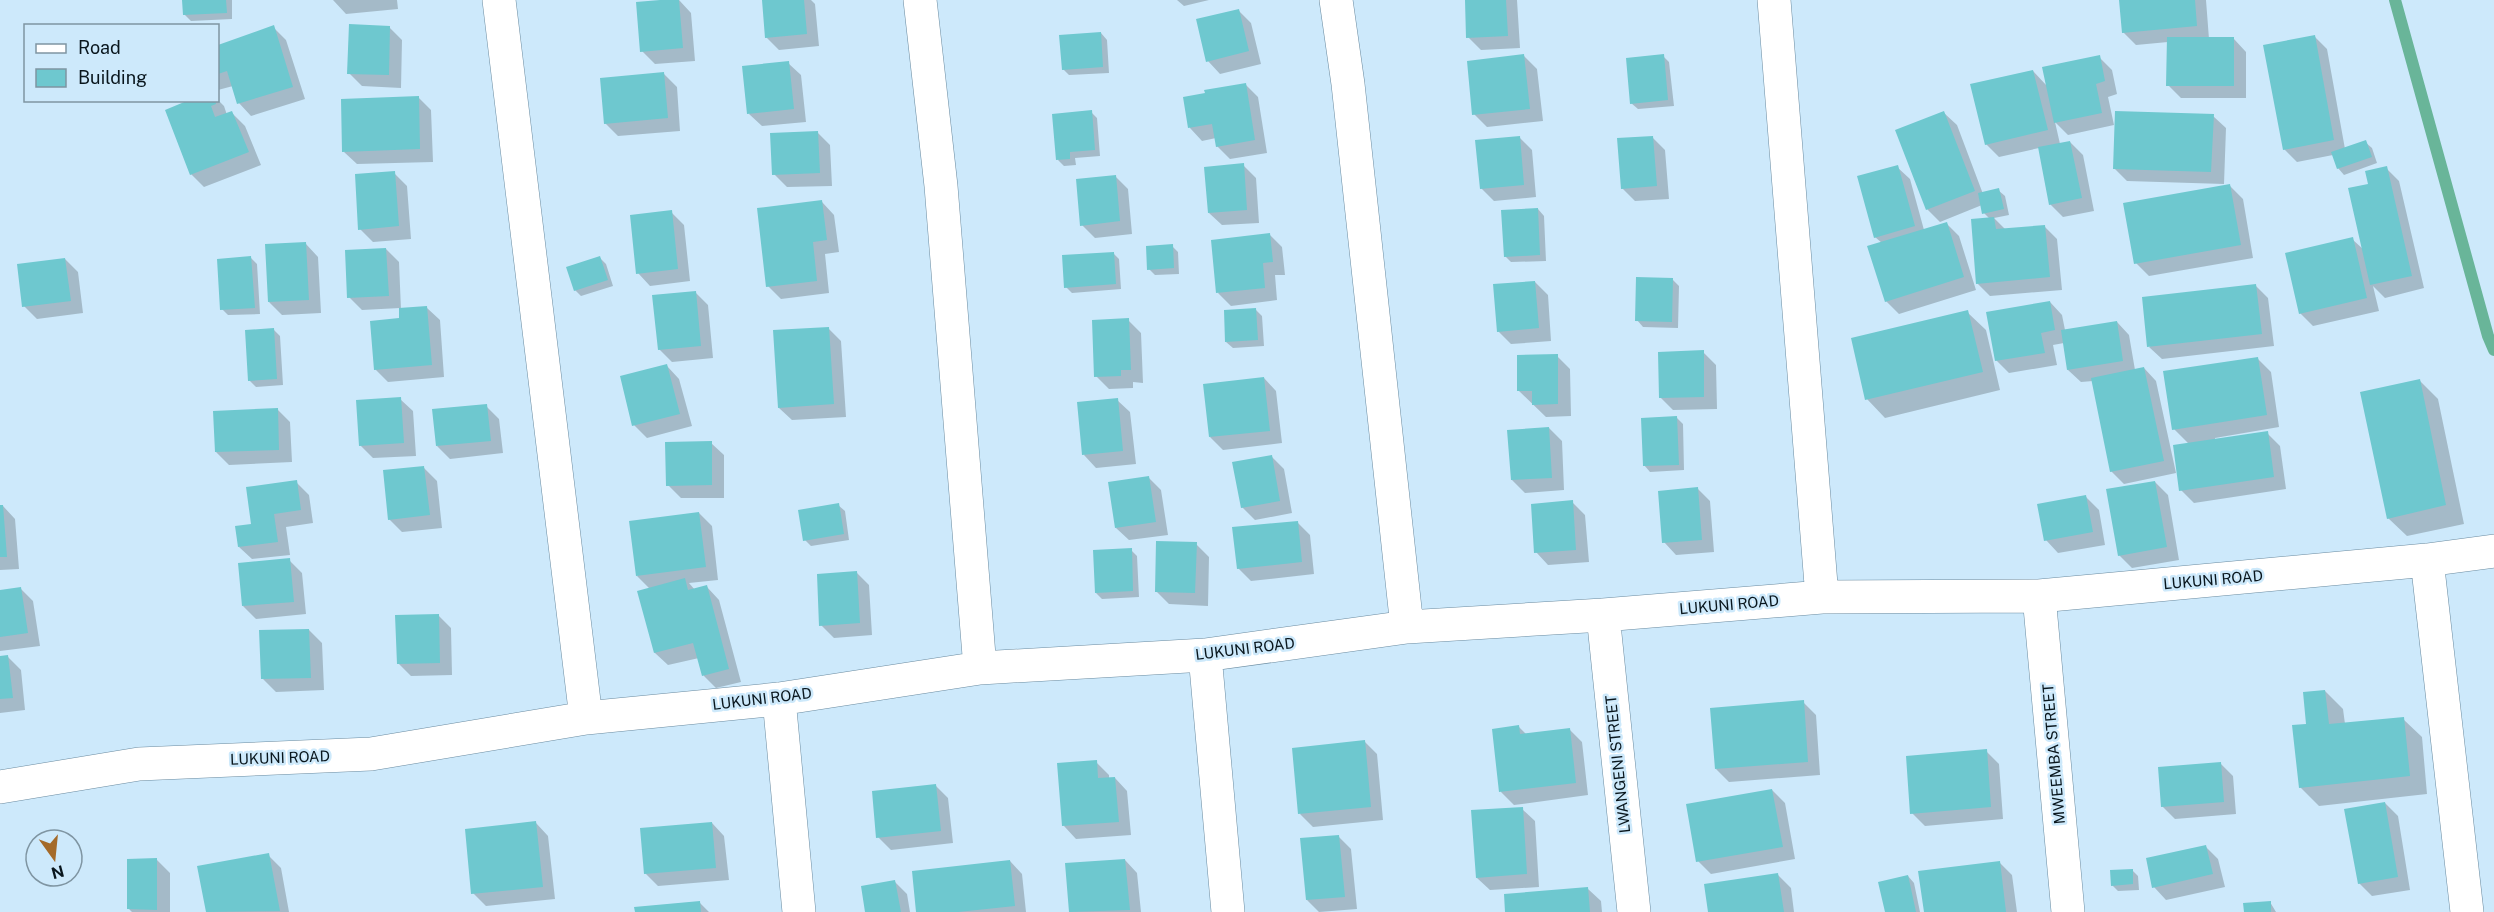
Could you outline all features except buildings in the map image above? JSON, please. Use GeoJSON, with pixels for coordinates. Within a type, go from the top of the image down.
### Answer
{"type":"FeatureCollection","features":[{"type":"Feature","properties":{"kind":"street"},"geometry":{"type":"LineString","coordinates":[[499,0],[586,718]]}},
{"type":"Feature","properties":{"kind":"street"},"geometry":{"type":"LineString","coordinates":[[920,0],[941,186],[980,668]]}},
{"type":"Feature","properties":{"kind":"street"},"geometry":{"type":"LineString","coordinates":[[1336,0],[1349,95],[1407,627]]}},
{"type":"Feature","properties":{"kind":"street"},"geometry":{"type":"LineString","coordinates":[[1774,0],[1822,597]]}},
{"type":"Feature","properties":{"kind":"street","name":"LUKUNI ROAD"},"geometry":{"type":"LineString","coordinates":[[0,787],[139,764],[371,754],[586,718],[779,699],[980,668],[1205,655],[1407,627],[1603,615],[1822,597],[2039,596],[2427,560],[2494,551]]}},
{"type":"Feature","properties":{"kind":"street"},"geometry":{"type":"LineString","coordinates":[[2427,560],[2467,912]]}},
{"type":"Feature","properties":{"kind":"street","name":"MWEEMBA STREET"},"geometry":{"type":"LineString","coordinates":[[2039,596],[2068,912]]}},
{"type":"Feature","properties":{"kind":"street","name":"LWANGENI STREET"},"geometry":{"type":"LineString","coordinates":[[1603,615],[1634,912]]}},
{"type":"Feature","properties":{"kind":"street"},"geometry":{"type":"LineString","coordinates":[[1205,655],[1228,912]]}},
{"type":"Feature","properties":{"kind":"street"},"geometry":{"type":"LineString","coordinates":[[779,699],[799,912]]}},
{"type":"Feature","properties":{"kind":"waterway"},"geometry":{"type":"LineString","coordinates":[[2395,0],[2488,336],[2494,350]]}}]}
